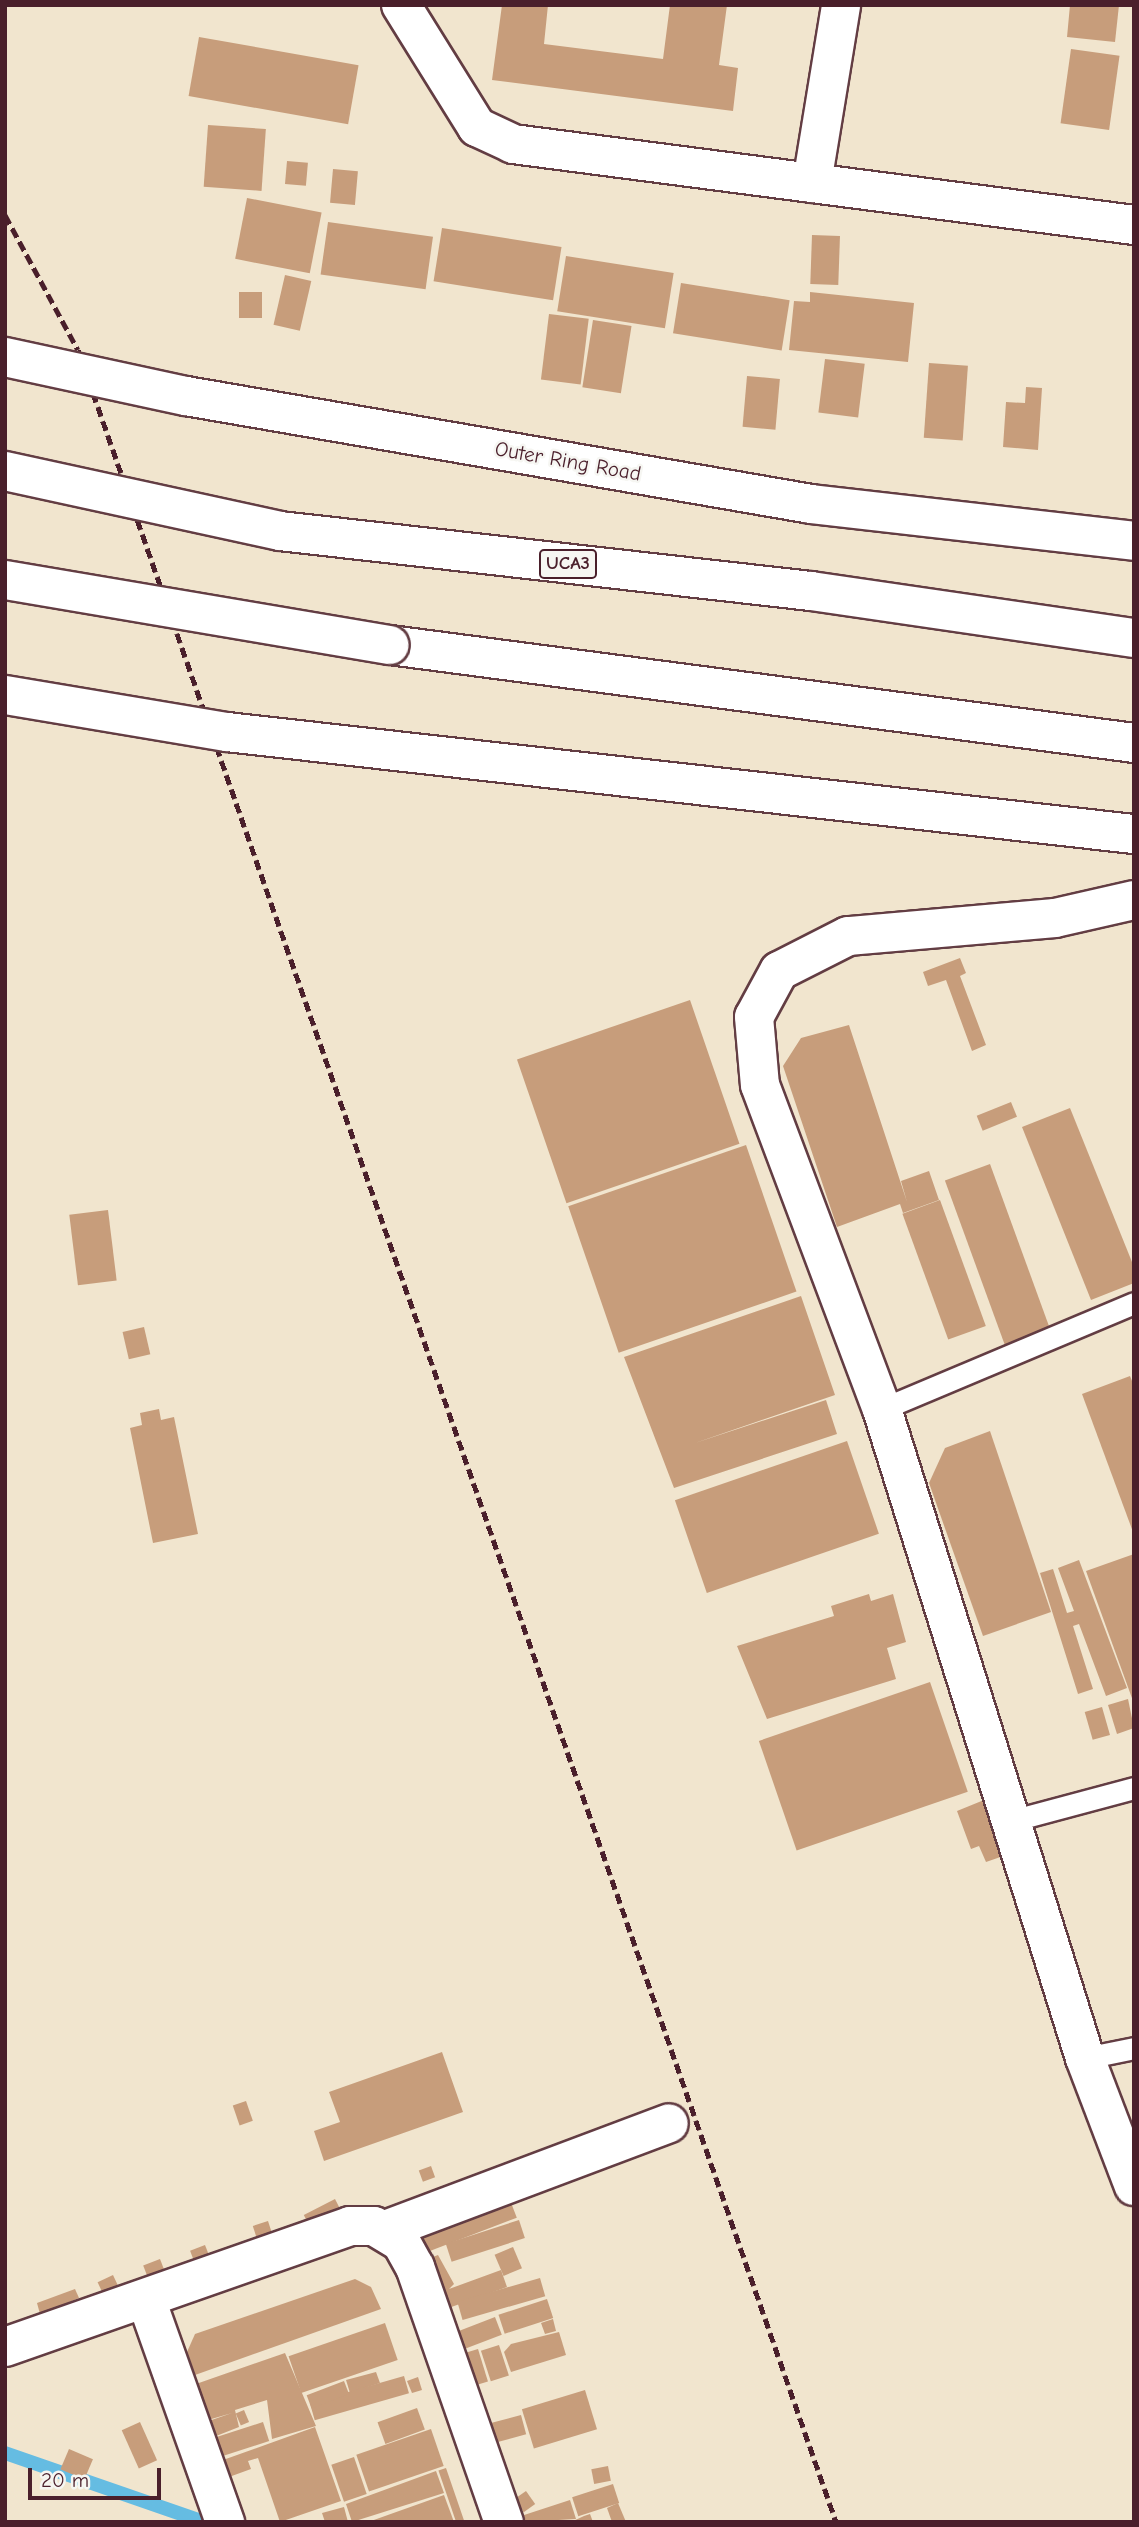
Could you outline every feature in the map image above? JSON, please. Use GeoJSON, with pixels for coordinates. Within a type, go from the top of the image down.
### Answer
{"type":"FeatureCollection","features":[{"type":"Feature","properties":{"kind":"main road"},"geometry":{"type":"LineString","coordinates":[[401,5],[477,127],[513,144],[1134,225]]}},
{"type":"Feature","properties":{"kind":"main road"},"geometry":{"type":"LineString","coordinates":[[812,183],[841,5]]}},
{"type":"Feature","properties":{"kind":"main road","name":"Outer Ring Road"},"geometry":{"type":"LineString","coordinates":[[5,358],[186,396],[811,504],[1134,541]]}},
{"type":"Feature","properties":{"kind":"main road","name":"UCA3"},"geometry":{"type":"LineString","coordinates":[[5,471],[280,531],[811,590],[1134,638]]}},
{"type":"Feature","properties":{"kind":"main road"},"geometry":{"type":"LineString","coordinates":[[5,580],[600,677],[1134,743]]}},
{"type":"Feature","properties":{"kind":"main road"},"geometry":{"type":"LineString","coordinates":[[5,695],[227,732],[1134,834]]}},
{"type":"Feature","properties":{"kind":"main road"},"geometry":{"type":"LineString","coordinates":[[1134,900],[1055,918],[848,936],[779,971],[754,1017],[760,1085],[882,1409],[1085,2058],[1134,2186]]}},
{"type":"Feature","properties":{"kind":"main road"},"geometry":{"type":"LineString","coordinates":[[5,2347],[350,2225],[385,2230],[669,2123]]}},
{"type":"Feature","properties":{"kind":"main road"},"geometry":{"type":"LineString","coordinates":[[385,2230],[415,2267],[504,2522]]}},
{"type":"Feature","properties":{"kind":"main road"},"geometry":{"type":"LineString","coordinates":[[146,2299],[225,2522]]}},
{"type":"Feature","properties":{"kind":"lane"},"geometry":{"type":"LineString","coordinates":[[882,1409],[1134,1303]]}},
{"type":"Feature","properties":{"kind":"lane"},"geometry":{"type":"LineString","coordinates":[[1011,1821],[1134,1788]]}},
{"type":"Feature","properties":{"kind":"lane"},"geometry":{"type":"LineString","coordinates":[[1085,2058],[1134,2048]]}},
{"type":"Feature","properties":{"kind":"building"},"geometry":{"type":"Polygon","coordinates":[[[502,5],[548,5],[544,44],[663,59],[670,5],[727,5],[719,65],[738,68],[733,111],[492,80],[502,5]]]}},
{"type":"Feature","properties":{"kind":"building"},"geometry":{"type":"Polygon","coordinates":[[[1070,5],[1119,5],[1115,42],[1067,37],[1070,5]]]}},
{"type":"Feature","properties":{"kind":"building"},"geometry":{"type":"Polygon","coordinates":[[[199,37],[359,65],[348,124],[189,96],[199,37]]]}},
{"type":"Feature","properties":{"kind":"building"},"geometry":{"type":"Polygon","coordinates":[[[1071,49],[1120,56],[1109,130],[1061,123],[1071,49]]]}},
{"type":"Feature","properties":{"kind":"building"},"geometry":{"type":"Polygon","coordinates":[[[208,125],[266,129],[262,191],[204,187],[208,125]]]}},
{"type":"Feature","properties":{"kind":"building"},"geometry":{"type":"Polygon","coordinates":[[[287,161],[308,163],[306,186],[285,184],[287,161]]]}},
{"type":"Feature","properties":{"kind":"building"},"geometry":{"type":"Polygon","coordinates":[[[333,169],[358,171],[355,205],[330,203],[333,169]]]}},
{"type":"Feature","properties":{"kind":"building"},"geometry":{"type":"Polygon","coordinates":[[[247,198],[322,213],[310,273],[235,259],[247,198]]]}},
{"type":"Feature","properties":{"kind":"building"},"geometry":{"type":"Polygon","coordinates":[[[328,222],[433,237],[426,289],[321,274],[328,222]]]}},
{"type":"Feature","properties":{"kind":"building"},"geometry":{"type":"Polygon","coordinates":[[[442,228],[562,247],[553,300],[434,281],[442,228]]]}},
{"type":"Feature","properties":{"kind":"building"},"geometry":{"type":"Polygon","coordinates":[[[812,235],[840,236],[838,285],[810,284],[812,235]]]}},
{"type":"Feature","properties":{"kind":"building"},"geometry":{"type":"Polygon","coordinates":[[[566,256],[674,273],[665,328],[557,311],[566,256]]]}},
{"type":"Feature","properties":{"kind":"building"},"geometry":{"type":"Polygon","coordinates":[[[285,275],[311,281],[300,331],[274,325],[285,275]]]}},
{"type":"Feature","properties":{"kind":"building"},"geometry":{"type":"Polygon","coordinates":[[[681,283],[790,300],[782,351],[673,333],[681,283]]]}},
{"type":"Feature","properties":{"kind":"building"},"geometry":{"type":"Polygon","coordinates":[[[239,292],[262,292],[262,318],[239,318],[239,292]]]}},
{"type":"Feature","properties":{"kind":"building"},"geometry":{"type":"Polygon","coordinates":[[[810,292],[914,303],[908,362],[789,350],[794,301],[810,302],[810,292]]]}},
{"type":"Feature","properties":{"kind":"building"},"geometry":{"type":"Polygon","coordinates":[[[549,314],[589,319],[581,384],[541,380],[549,314]]]}},
{"type":"Feature","properties":{"kind":"building"},"geometry":{"type":"Polygon","coordinates":[[[593,320],[632,326],[621,393],[582,387],[593,320]]]}},
{"type":"Feature","properties":{"kind":"building"},"geometry":{"type":"Polygon","coordinates":[[[825,359],[865,364],[858,417],[818,413],[825,359]]]}},
{"type":"Feature","properties":{"kind":"building"},"geometry":{"type":"Polygon","coordinates":[[[929,363],[968,366],[963,441],[924,438],[929,363]]]}},
{"type":"Feature","properties":{"kind":"building"},"geometry":{"type":"Polygon","coordinates":[[[747,376],[780,379],[775,430],[743,427],[747,376]]]}},
{"type":"Feature","properties":{"kind":"building"},"geometry":{"type":"Polygon","coordinates":[[[1026,387],[1042,388],[1038,450],[1003,447],[1006,402],[1025,403],[1026,387]]]}},
{"type":"Feature","properties":{"kind":"building"},"geometry":{"type":"Polygon","coordinates":[[[960,958],[966,973],[960,976],[986,1045],[972,1051],[946,980],[928,986],[923,972],[960,958]]]}},
{"type":"Feature","properties":{"kind":"building"},"geometry":{"type":"Polygon","coordinates":[[[690,1000],[739,1144],[566,1203],[517,1060],[690,1000]]]}},
{"type":"Feature","properties":{"kind":"building"},"geometry":{"type":"Polygon","coordinates":[[[849,1025],[907,1202],[901,1181],[929,1171],[939,1200],[903,1213],[900,1204],[837,1227],[783,1066],[801,1038],[849,1025]]]}},
{"type":"Feature","properties":{"kind":"building"},"geometry":{"type":"Polygon","coordinates":[[[1011,1102],[1017,1117],[983,1131],[977,1116],[1011,1102]]]}},
{"type":"Feature","properties":{"kind":"building"},"geometry":{"type":"Polygon","coordinates":[[[1070,1108],[1134,1267],[1134,1283],[1091,1300],[1022,1127],[1070,1108]]]}},
{"type":"Feature","properties":{"kind":"building"},"geometry":{"type":"Polygon","coordinates":[[[746,1145],[796,1292],[619,1353],[568,1206],[746,1145]]]}},
{"type":"Feature","properties":{"kind":"building"},"geometry":{"type":"Polygon","coordinates":[[[990,1164],[1050,1328],[1005,1345],[945,1180],[990,1164]]]}},
{"type":"Feature","properties":{"kind":"building"},"geometry":{"type":"Polygon","coordinates":[[[940,1200],[986,1326],[948,1340],[902,1214],[940,1200]]]}},
{"type":"Feature","properties":{"kind":"building"},"geometry":{"type":"Polygon","coordinates":[[[108,1210],[117,1280],[78,1285],[69,1215],[108,1210]]]}},
{"type":"Feature","properties":{"kind":"building"},"geometry":{"type":"Polygon","coordinates":[[[801,1296],[835,1395],[695,1443],[826,1400],[837,1434],[674,1488],[624,1357],[801,1296]]]}},
{"type":"Feature","properties":{"kind":"building"},"geometry":{"type":"Polygon","coordinates":[[[144,1327],[150,1354],[129,1359],[123,1332],[144,1327]]]}},
{"type":"Feature","properties":{"kind":"building"},"geometry":{"type":"Polygon","coordinates":[[[1130,1376],[1134,1386],[1133,1532],[1082,1394],[1130,1376]]]}},
{"type":"Feature","properties":{"kind":"building"},"geometry":{"type":"Polygon","coordinates":[[[159,1409],[161,1420],[174,1417],[198,1534],[153,1543],[130,1428],[142,1425],[140,1413],[159,1409]]]}},
{"type":"Feature","properties":{"kind":"building"},"geometry":{"type":"Polygon","coordinates":[[[990,1431],[1051,1612],[983,1636],[929,1483],[945,1448],[990,1431]]]}},
{"type":"Feature","properties":{"kind":"building"},"geometry":{"type":"Polygon","coordinates":[[[847,1441],[879,1534],[707,1593],[675,1500],[847,1441]]]}},
{"type":"Feature","properties":{"kind":"building"},"geometry":{"type":"Polygon","coordinates":[[[1134,1554],[1134,1701],[1133,1701],[1086,1571],[1134,1554]]]}},
{"type":"Feature","properties":{"kind":"building"},"geometry":{"type":"Polygon","coordinates":[[[1079,1560],[1127,1688],[1106,1696],[1079,1624],[1073,1626],[1093,1689],[1078,1694],[1040,1573],[1053,1569],[1067,1613],[1074,1611],[1058,1568],[1079,1560]]]}},
{"type":"Feature","properties":{"kind":"building"},"geometry":{"type":"Polygon","coordinates":[[[869,1594],[871,1601],[893,1594],[906,1642],[887,1648],[896,1679],[767,1719],[737,1646],[834,1616],[831,1606],[869,1594]]]}},
{"type":"Feature","properties":{"kind":"building"},"geometry":{"type":"Polygon","coordinates":[[[930,1682],[968,1792],[797,1851],[759,1741],[930,1682]]]}},
{"type":"Feature","properties":{"kind":"building"},"geometry":{"type":"Polygon","coordinates":[[[1128,1699],[1134,1728],[1117,1734],[1108,1705],[1128,1699]]]}},
{"type":"Feature","properties":{"kind":"building"},"geometry":{"type":"Polygon","coordinates":[[[1102,1707],[1110,1735],[1093,1740],[1085,1712],[1102,1707]]]}},
{"type":"Feature","properties":{"kind":"building"},"geometry":{"type":"Polygon","coordinates":[[[984,1800],[999,1841],[1012,1853],[986,1862],[979,1846],[971,1849],[957,1811],[984,1800]]]}},
{"type":"Feature","properties":{"kind":"building"},"geometry":{"type":"Polygon","coordinates":[[[442,2052],[463,2112],[324,2161],[314,2131],[340,2122],[329,2092],[442,2052]]]}},
{"type":"Feature","properties":{"kind":"building"},"geometry":{"type":"Polygon","coordinates":[[[246,2101],[253,2121],[240,2125],[233,2106],[246,2101]]]}},
{"type":"Feature","properties":{"kind":"building"},"geometry":{"type":"Polygon","coordinates":[[[431,2166],[435,2177],[423,2182],[419,2170],[431,2166]]]}},
{"type":"Feature","properties":{"kind":"building"},"geometry":{"type":"Polygon","coordinates":[[[335,2199],[341,2211],[310,2226],[304,2215],[335,2199]]]}},
{"type":"Feature","properties":{"kind":"building"},"geometry":{"type":"Polygon","coordinates":[[[510,2200],[517,2218],[425,2253],[419,2235],[510,2200]]]}},
{"type":"Feature","properties":{"kind":"building"},"geometry":{"type":"Polygon","coordinates":[[[519,2220],[525,2238],[452,2262],[446,2244],[519,2220]]]}},
{"type":"Feature","properties":{"kind":"building"},"geometry":{"type":"Polygon","coordinates":[[[268,2221],[274,2239],[259,2244],[253,2226],[268,2221]]]}},
{"type":"Feature","properties":{"kind":"building"},"geometry":{"type":"Polygon","coordinates":[[[205,2245],[211,2261],[196,2267],[190,2251],[205,2245]]]}},
{"type":"Feature","properties":{"kind":"building"},"geometry":{"type":"Polygon","coordinates":[[[513,2247],[522,2268],[504,2276],[495,2255],[513,2247]]]}},
{"type":"Feature","properties":{"kind":"building"},"geometry":{"type":"Polygon","coordinates":[[[438,2255],[454,2284],[449,2289],[501,2270],[507,2287],[443,2310],[437,2293],[444,2290],[437,2291],[425,2260],[438,2255]]]}},
{"type":"Feature","properties":{"kind":"building"},"geometry":{"type":"Polygon","coordinates":[[[160,2259],[166,2275],[149,2281],[143,2265],[160,2259]]]}},
{"type":"Feature","properties":{"kind":"building"},"geometry":{"type":"Polygon","coordinates":[[[113,2275],[120,2290],[105,2298],[98,2282],[113,2275]]]}},
{"type":"Feature","properties":{"kind":"building"},"geometry":{"type":"Polygon","coordinates":[[[540,2278],[545,2296],[463,2320],[457,2302],[540,2278]]]}},
{"type":"Feature","properties":{"kind":"building"},"geometry":{"type":"Polygon","coordinates":[[[355,2279],[371,2287],[381,2309],[195,2375],[187,2352],[195,2334],[355,2279]]]}},
{"type":"Feature","properties":{"kind":"building"},"geometry":{"type":"Polygon","coordinates":[[[75,2289],[79,2298],[40,2314],[37,2303],[75,2289]]]}},
{"type":"Feature","properties":{"kind":"building"},"geometry":{"type":"Polygon","coordinates":[[[547,2299],[553,2318],[505,2334],[498,2315],[547,2299]]]}},
{"type":"Feature","properties":{"kind":"building"},"geometry":{"type":"Polygon","coordinates":[[[495,2317],[502,2335],[460,2351],[453,2333],[495,2317]]]}},
{"type":"Feature","properties":{"kind":"building"},"geometry":{"type":"Polygon","coordinates":[[[553,2319],[556,2331],[545,2334],[541,2323],[553,2319]]]}},
{"type":"Feature","properties":{"kind":"building"},"geometry":{"type":"Polygon","coordinates":[[[385,2323],[398,2360],[301,2393],[289,2356],[385,2323]]]}},
{"type":"Feature","properties":{"kind":"building"},"geometry":{"type":"Polygon","coordinates":[[[559,2332],[566,2355],[511,2372],[504,2352],[511,2344],[559,2332]]]}},
{"type":"Feature","properties":{"kind":"building"},"geometry":{"type":"Polygon","coordinates":[[[499,2345],[509,2375],[491,2381],[481,2351],[499,2345]]]}},
{"type":"Feature","properties":{"kind":"building"},"geometry":{"type":"Polygon","coordinates":[[[478,2349],[488,2382],[470,2387],[460,2355],[478,2349]]]}},
{"type":"Feature","properties":{"kind":"building"},"geometry":{"type":"Polygon","coordinates":[[[285,2353],[316,2426],[272,2439],[267,2400],[235,2410],[239,2427],[206,2440],[200,2424],[232,2413],[208,2420],[196,2384],[285,2353]]]}},
{"type":"Feature","properties":{"kind":"building"},"geometry":{"type":"Polygon","coordinates":[[[376,2372],[380,2383],[350,2393],[346,2380],[376,2372]]]}},
{"type":"Feature","properties":{"kind":"building"},"geometry":{"type":"Polygon","coordinates":[[[404,2376],[409,2393],[315,2420],[310,2403],[404,2376]]]}},
{"type":"Feature","properties":{"kind":"building"},"geometry":{"type":"Polygon","coordinates":[[[418,2377],[422,2390],[412,2393],[407,2381],[418,2377]]]}},
{"type":"Feature","properties":{"kind":"building"},"geometry":{"type":"Polygon","coordinates":[[[344,2381],[349,2394],[312,2408],[307,2395],[344,2381]]]}},
{"type":"Feature","properties":{"kind":"building"},"geometry":{"type":"Polygon","coordinates":[[[585,2390],[597,2429],[534,2449],[522,2409],[585,2390]]]}},
{"type":"Feature","properties":{"kind":"building"},"geometry":{"type":"Polygon","coordinates":[[[417,2408],[425,2430],[385,2444],[378,2422],[417,2408]]]}},
{"type":"Feature","properties":{"kind":"building"},"geometry":{"type":"Polygon","coordinates":[[[244,2410],[249,2422],[241,2425],[236,2414],[244,2410]]]}},
{"type":"Feature","properties":{"kind":"building"},"geometry":{"type":"Polygon","coordinates":[[[521,2415],[526,2434],[488,2445],[482,2425],[521,2415]]]}},
{"type":"Feature","properties":{"kind":"building"},"geometry":{"type":"Polygon","coordinates":[[[140,2422],[157,2460],[139,2469],[122,2430],[140,2422]]]}},
{"type":"Feature","properties":{"kind":"building"},"geometry":{"type":"Polygon","coordinates":[[[263,2422],[269,2441],[220,2457],[214,2438],[263,2422]]]}},
{"type":"Feature","properties":{"kind":"building"},"geometry":{"type":"Polygon","coordinates":[[[315,2427],[341,2501],[280,2522],[258,2458],[248,2461],[251,2469],[229,2477],[223,2460],[315,2427]]]}},
{"type":"Feature","properties":{"kind":"building"},"geometry":{"type":"Polygon","coordinates":[[[431,2429],[444,2466],[369,2492],[356,2455],[431,2429]]]}},
{"type":"Feature","properties":{"kind":"building"},"geometry":{"type":"Polygon","coordinates":[[[69,2449],[93,2459],[84,2479],[60,2469],[69,2449]]]}},
{"type":"Feature","properties":{"kind":"building"},"geometry":{"type":"Polygon","coordinates":[[[354,2457],[367,2494],[344,2502],[331,2465],[354,2457]]]}},
{"type":"Feature","properties":{"kind":"building"},"geometry":{"type":"Polygon","coordinates":[[[608,2466],[611,2481],[594,2484],[591,2469],[608,2466]]]}},
{"type":"Feature","properties":{"kind":"building"},"geometry":{"type":"Polygon","coordinates":[[[446,2468],[465,2522],[456,2522],[438,2471],[446,2468]]]}},
{"type":"Feature","properties":{"kind":"building"},"geometry":{"type":"Polygon","coordinates":[[[436,2471],[444,2493],[352,2522],[346,2504],[436,2471]]]}},
{"type":"Feature","properties":{"kind":"building"},"geometry":{"type":"Polygon","coordinates":[[[613,2484],[619,2503],[578,2516],[572,2497],[613,2484]]]}},
{"type":"Feature","properties":{"kind":"building"},"geometry":{"type":"Polygon","coordinates":[[[526,2491],[535,2504],[524,2512],[515,2499],[526,2491]]]}},
{"type":"Feature","properties":{"kind":"building"},"geometry":{"type":"Polygon","coordinates":[[[444,2495],[454,2522],[371,2522],[371,2521],[444,2495]]]}},
{"type":"Feature","properties":{"kind":"building"},"geometry":{"type":"Polygon","coordinates":[[[570,2500],[576,2519],[523,2522],[521,2516],[570,2500]]]}},
{"type":"Feature","properties":{"kind":"building"},"geometry":{"type":"Polygon","coordinates":[[[618,2503],[626,2522],[612,2522],[607,2508],[618,2503]]]}},
{"type":"Feature","properties":{"kind":"building"},"geometry":{"type":"Polygon","coordinates":[[[344,2507],[348,2522],[325,2522],[322,2513],[344,2507]]]}},
{"type":"Feature","properties":{"kind":"building"},"geometry":{"type":"Polygon","coordinates":[[[590,2514],[593,2522],[571,2522],[584,2516],[590,2514]]]}},
{"type":"Feature","properties":{"kind":"waterway"},"geometry":{"type":"LineString","coordinates":[[5,2453],[204,2522]]}},
{"type":"Feature","properties":{"kind":"railway"},"geometry":{"type":"LineString","coordinates":[[5,215],[78,350],[836,2522]]}}]}
